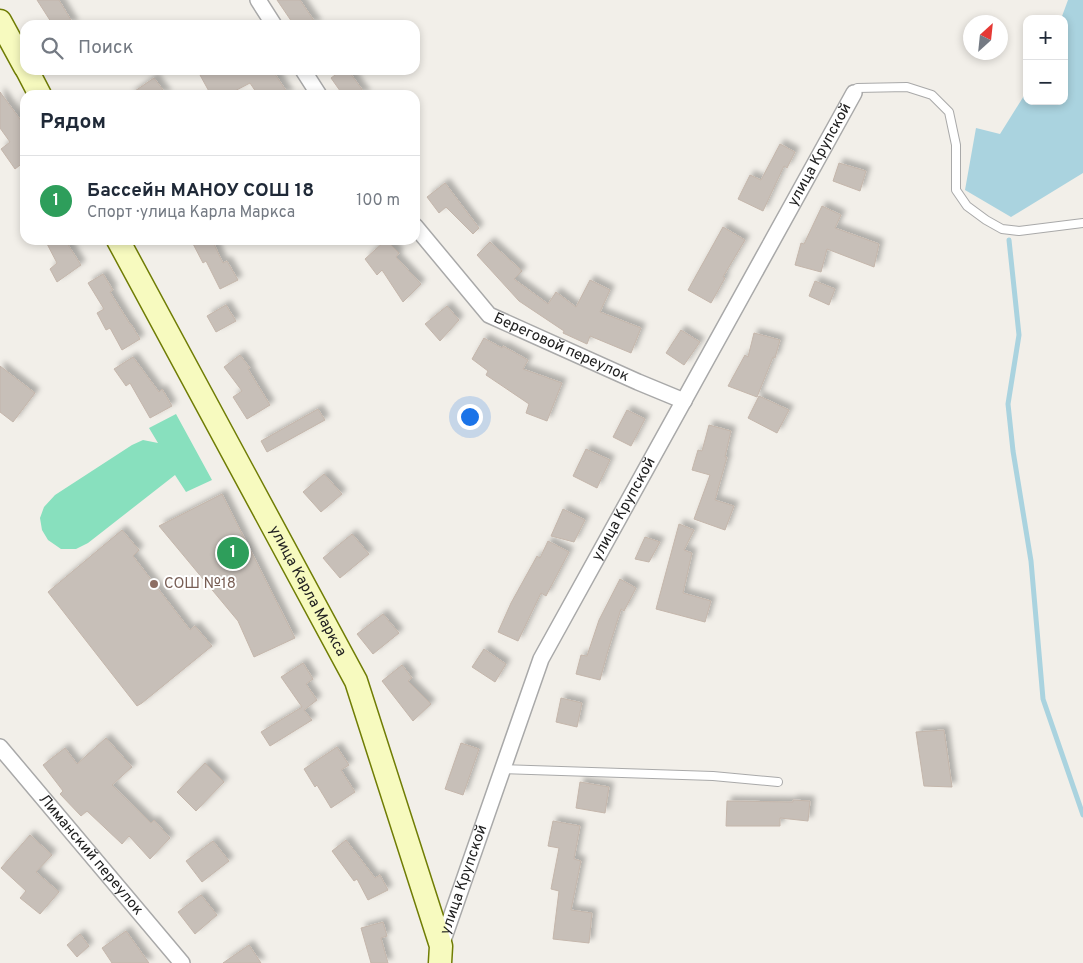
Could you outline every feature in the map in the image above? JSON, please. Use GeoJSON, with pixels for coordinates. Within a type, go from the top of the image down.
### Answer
{"type":"FeatureCollection","features":[{"type":"Feature","properties":{"kind":"main road"},"geometry":{"type":"LineString","coordinates":[[0,21],[20,57]]}},
{"type":"Feature","properties":{"kind":"main road"},"geometry":{"type":"LineString","coordinates":[[30,75],[37,90]]}},
{"type":"Feature","properties":{"kind":"main road","name":"улица Карла Маркса"},"geometry":{"type":"LineString","coordinates":[[121,245],[356,680],[440,954]]}},
{"type":"Feature","properties":{"kind":"street"},"geometry":{"type":"LineString","coordinates":[[258,0],[271,20]]}},
{"type":"Feature","properties":{"kind":"street"},"geometry":{"type":"LineString","coordinates":[[306,75],[316,90]]}},
{"type":"Feature","properties":{"kind":"street","name":"улица Крупской"},"geometry":{"type":"LineString","coordinates":[[440,954],[541,659],[854,93]]}},
{"type":"Feature","properties":{"kind":"street","name":"Береговой переулок"},"geometry":{"type":"LineString","coordinates":[[420,232],[488,315],[684,401]]}},
{"type":"Feature","properties":{"kind":"street","name":"Лиманский переулок"},"geometry":{"type":"LineString","coordinates":[[0,747],[182,963]]}},
{"type":"Feature","properties":{"kind":"lane"},"geometry":{"type":"LineString","coordinates":[[854,93],[857,88],[907,87],[932,95],[949,112],[956,145],[956,190],[967,206],[986,220],[1002,229],[1019,231],[1083,223]]}},
{"type":"Feature","properties":{"kind":"lane"},"geometry":{"type":"LineString","coordinates":[[503,769],[713,776],[778,782]]}},
{"type":"Feature","properties":{"kind":"green space"},"geometry":{"type":"Polygon","coordinates":[[[176,414],[212,480],[186,492],[175,475],[88,543],[76,549],[61,549],[48,540],[42,530],[40,518],[44,507],[55,495],[132,445],[143,440],[158,443],[149,428],[176,414]]]}},
{"type":"Feature","properties":{"kind":"water"},"geometry":{"type":"Polygon","coordinates":[[[1068,0],[1083,0],[1083,173],[1011,217],[965,190],[976,128],[1000,134],[1023,97],[1023,105],[1068,105],[1068,15],[1062,15],[1068,0]]]}},
{"type":"Feature","properties":{"kind":"building"},"geometry":{"type":"Polygon","coordinates":[[[37,0],[59,0],[71,20],[50,20],[37,0]]]}},
{"type":"Feature","properties":{"kind":"building"},"geometry":{"type":"Polygon","coordinates":[[[277,0],[300,0],[314,20],[291,20],[277,0]]]}},
{"type":"Feature","properties":{"kind":"building"},"geometry":{"type":"Polygon","coordinates":[[[200,75],[276,75],[286,90],[255,90],[250,83],[237,90],[208,90],[200,75]]]}},
{"type":"Feature","properties":{"kind":"building"},"geometry":{"type":"Polygon","coordinates":[[[335,75],[352,75],[362,90],[339,90],[331,78],[335,75]]]}},
{"type":"Feature","properties":{"kind":"building"},"geometry":{"type":"Polygon","coordinates":[[[154,78],[163,90],[136,90],[154,78]]]}},
{"type":"Feature","properties":{"kind":"building"},"geometry":{"type":"Polygon","coordinates":[[[0,92],[20,119],[20,165],[15,169],[1,149],[10,142],[0,128],[0,92]]]}},
{"type":"Feature","properties":{"kind":"building"},"geometry":{"type":"Polygon","coordinates":[[[780,144],[795,152],[787,168],[784,166],[763,211],[738,199],[750,175],[761,180],[780,144]]]}},
{"type":"Feature","properties":{"kind":"building"},"geometry":{"type":"Polygon","coordinates":[[[839,163],[866,171],[860,191],[833,181],[839,163]]]}},
{"type":"Feature","properties":{"kind":"building"},"geometry":{"type":"Polygon","coordinates":[[[445,183],[479,228],[473,234],[446,207],[439,213],[427,197],[445,183]]]}},
{"type":"Feature","properties":{"kind":"building"},"geometry":{"type":"Polygon","coordinates":[[[822,206],[841,215],[835,228],[879,244],[874,267],[827,249],[821,272],[795,265],[801,243],[804,244],[822,206]]]}},
{"type":"Feature","properties":{"kind":"building"},"geometry":{"type":"Polygon","coordinates":[[[723,227],[745,240],[723,277],[725,278],[711,303],[688,290],[723,227]]]}},
{"type":"Feature","properties":{"kind":"building"},"geometry":{"type":"Polygon","coordinates":[[[490,242],[522,271],[514,279],[548,304],[556,292],[576,307],[590,280],[610,290],[600,312],[641,328],[631,353],[590,336],[587,344],[563,333],[564,331],[519,301],[477,255],[490,242]]]}},
{"type":"Feature","properties":{"kind":"building"},"geometry":{"type":"Polygon","coordinates":[[[48,245],[68,245],[81,265],[57,282],[50,269],[57,263],[48,245]]]}},
{"type":"Feature","properties":{"kind":"building"},"geometry":{"type":"Polygon","coordinates":[[[194,245],[214,245],[223,263],[227,261],[238,280],[220,289],[206,261],[203,263],[194,245]]]}},
{"type":"Feature","properties":{"kind":"building"},"geometry":{"type":"Polygon","coordinates":[[[380,245],[391,245],[399,253],[396,257],[421,284],[403,302],[382,270],[377,275],[365,259],[380,245]]]}},
{"type":"Feature","properties":{"kind":"building"},"geometry":{"type":"Polygon","coordinates":[[[103,274],[113,290],[110,292],[140,339],[122,350],[110,328],[106,330],[97,313],[104,309],[88,283],[103,274]]]}},
{"type":"Feature","properties":{"kind":"building"},"geometry":{"type":"Polygon","coordinates":[[[815,281],[835,289],[829,305],[809,296],[815,281]]]}},
{"type":"Feature","properties":{"kind":"building"},"geometry":{"type":"Polygon","coordinates":[[[226,305],[236,321],[216,332],[207,316],[226,305]]]}},
{"type":"Feature","properties":{"kind":"building"},"geometry":{"type":"Polygon","coordinates":[[[447,306],[459,320],[440,341],[425,324],[447,306]]]}},
{"type":"Feature","properties":{"kind":"building"},"geometry":{"type":"Polygon","coordinates":[[[681,330],[700,342],[684,365],[666,353],[681,330]]]}},
{"type":"Feature","properties":{"kind":"building"},"geometry":{"type":"Polygon","coordinates":[[[754,333],[780,340],[775,358],[773,357],[757,397],[728,386],[745,355],[748,357],[754,333]]]}},
{"type":"Feature","properties":{"kind":"building"},"geometry":{"type":"Polygon","coordinates":[[[484,338],[528,360],[523,369],[562,383],[547,421],[526,413],[529,404],[486,375],[488,371],[472,359],[484,338]]]}},
{"type":"Feature","properties":{"kind":"building"},"geometry":{"type":"Polygon","coordinates":[[[240,355],[250,368],[248,369],[270,405],[247,419],[233,397],[242,391],[224,367],[240,355]]]}},
{"type":"Feature","properties":{"kind":"building"},"geometry":{"type":"Polygon","coordinates":[[[133,357],[159,392],[162,389],[172,406],[150,418],[130,383],[126,386],[114,369],[133,357]]]}},
{"type":"Feature","properties":{"kind":"building"},"geometry":{"type":"Polygon","coordinates":[[[0,366],[35,393],[13,422],[0,412],[0,366]]]}},
{"type":"Feature","properties":{"kind":"building"},"geometry":{"type":"Polygon","coordinates":[[[759,396],[789,410],[777,433],[748,418],[759,396]]]}},
{"type":"Feature","properties":{"kind":"building"},"geometry":{"type":"Polygon","coordinates":[[[318,409],[325,420],[267,452],[261,441],[318,409]]]}},
{"type":"Feature","properties":{"kind":"building"},"geometry":{"type":"Polygon","coordinates":[[[627,410],[645,419],[631,446],[613,437],[627,410]]]}},
{"type":"Feature","properties":{"kind":"building"},"geometry":{"type":"Polygon","coordinates":[[[709,425],[731,431],[725,457],[727,457],[715,500],[734,506],[725,530],[694,519],[710,475],[692,470],[698,450],[702,451],[709,425]]]}},
{"type":"Feature","properties":{"kind":"building"},"geometry":{"type":"Polygon","coordinates":[[[586,449],[610,460],[597,488],[573,476],[586,449]]]}},
{"type":"Feature","properties":{"kind":"building"},"geometry":{"type":"Polygon","coordinates":[[[324,474],[342,494],[321,512],[303,492],[324,474]]]}},
{"type":"Feature","properties":{"kind":"building"},"geometry":{"type":"Polygon","coordinates":[[[222,494],[295,638],[254,657],[238,621],[159,526],[222,494]]]}},
{"type":"Feature","properties":{"kind":"building"},"geometry":{"type":"Polygon","coordinates":[[[563,509],[585,520],[574,542],[551,536],[563,509]]]}},
{"type":"Feature","properties":{"kind":"building"},"geometry":{"type":"Polygon","coordinates":[[[679,524],[694,530],[684,550],[692,553],[683,593],[711,601],[705,622],[656,609],[679,524]]]}},
{"type":"Feature","properties":{"kind":"building"},"geometry":{"type":"Polygon","coordinates":[[[122,530],[139,550],[133,556],[190,630],[195,626],[212,646],[137,706],[48,592],[122,530]]]}},
{"type":"Feature","properties":{"kind":"building"},"geometry":{"type":"Polygon","coordinates":[[[352,534],[369,554],[340,578],[323,558],[352,534]]]}},
{"type":"Feature","properties":{"kind":"building"},"geometry":{"type":"Polygon","coordinates":[[[645,537],[660,542],[649,562],[635,559],[645,537]]]}},
{"type":"Feature","properties":{"kind":"building"},"geometry":{"type":"Polygon","coordinates":[[[548,541],[569,552],[546,596],[541,593],[518,641],[498,632],[511,603],[537,556],[540,558],[548,541]]]}},
{"type":"Feature","properties":{"kind":"building"},"geometry":{"type":"Polygon","coordinates":[[[620,579],[636,588],[624,611],[621,609],[600,680],[576,674],[581,655],[587,656],[599,620],[620,579]]]}},
{"type":"Feature","properties":{"kind":"building"},"geometry":{"type":"Polygon","coordinates":[[[383,614],[399,633],[373,654],[357,634],[383,614]]]}},
{"type":"Feature","properties":{"kind":"building"},"geometry":{"type":"Polygon","coordinates":[[[484,649],[506,664],[495,682],[472,667],[484,649]]]}},
{"type":"Feature","properties":{"kind":"building"},"geometry":{"type":"Polygon","coordinates":[[[303,663],[313,679],[306,684],[317,700],[304,710],[312,720],[270,746],[261,732],[302,707],[281,677],[303,663]]]}},
{"type":"Feature","properties":{"kind":"building"},"geometry":{"type":"Polygon","coordinates":[[[402,665],[412,678],[408,681],[431,704],[413,721],[382,681],[402,665]]]}},
{"type":"Feature","properties":{"kind":"building"},"geometry":{"type":"Polygon","coordinates":[[[561,698],[582,703],[577,727],[556,722],[561,698]]]}},
{"type":"Feature","properties":{"kind":"building"},"geometry":{"type":"Polygon","coordinates":[[[944,730],[952,787],[924,786],[916,732],[944,730]]]}},
{"type":"Feature","properties":{"kind":"building"},"geometry":{"type":"Polygon","coordinates":[[[106,738],[132,767],[112,785],[151,823],[154,820],[170,838],[150,859],[129,836],[122,844],[87,811],[81,816],[60,794],[63,791],[43,765],[65,748],[77,764],[106,738]]]}},
{"type":"Feature","properties":{"kind":"building"},"geometry":{"type":"Polygon","coordinates":[[[461,743],[479,749],[463,795],[445,789],[461,743]]]}},
{"type":"Feature","properties":{"kind":"building"},"geometry":{"type":"Polygon","coordinates":[[[337,747],[349,765],[341,770],[355,792],[331,808],[317,785],[315,787],[304,769],[337,747]]]}},
{"type":"Feature","properties":{"kind":"building"},"geometry":{"type":"Polygon","coordinates":[[[205,763],[224,782],[196,811],[177,792],[205,763]]]}},
{"type":"Feature","properties":{"kind":"building"},"geometry":{"type":"Polygon","coordinates":[[[580,782],[609,787],[605,813],[576,808],[580,782]]]}},
{"type":"Feature","properties":{"kind":"building"},"geometry":{"type":"Polygon","coordinates":[[[793,800],[810,801],[808,821],[780,818],[780,826],[726,826],[727,801],[793,802],[793,800]]]}},
{"type":"Feature","properties":{"kind":"building"},"geometry":{"type":"Polygon","coordinates":[[[553,821],[580,826],[574,859],[581,861],[571,910],[592,913],[589,943],[553,939],[559,891],[551,889],[559,848],[548,846],[553,821]]]}},
{"type":"Feature","properties":{"kind":"building"},"geometry":{"type":"Polygon","coordinates":[[[30,835],[52,855],[36,872],[59,892],[40,914],[20,898],[26,891],[1,868],[30,835]]]}},
{"type":"Feature","properties":{"kind":"building"},"geometry":{"type":"Polygon","coordinates":[[[346,840],[375,878],[380,875],[388,890],[368,900],[357,879],[354,881],[332,851],[346,840]]]}},
{"type":"Feature","properties":{"kind":"building"},"geometry":{"type":"Polygon","coordinates":[[[213,841],[229,861],[202,882],[186,861],[213,841]]]}},
{"type":"Feature","properties":{"kind":"building"},"geometry":{"type":"Polygon","coordinates":[[[201,895],[217,915],[195,934],[178,912],[201,895]]]}},
{"type":"Feature","properties":{"kind":"building"},"geometry":{"type":"Polygon","coordinates":[[[383,922],[387,936],[381,938],[388,963],[371,963],[361,928],[383,922]]]}},
{"type":"Feature","properties":{"kind":"building"},"geometry":{"type":"Polygon","coordinates":[[[126,931],[149,963],[112,963],[102,948],[126,931]]]}},
{"type":"Feature","properties":{"kind":"building"},"geometry":{"type":"Polygon","coordinates":[[[80,934],[89,946],[77,957],[67,945],[80,934]]]}},
{"type":"Feature","properties":{"kind":"building"},"geometry":{"type":"Polygon","coordinates":[[[249,945],[261,963],[223,963],[249,945]]]}},
{"type":"Feature","properties":{"kind":"waterway"},"geometry":{"type":"LineString","coordinates":[[1009,240],[1019,335],[1008,404],[1013,451],[1031,561],[1043,699],[1083,815]]}},
{"type":"Feature","properties":{"kind":"place","name":"Бассейн МАНОУ СОШ 18"},"geometry":{"type":"Point","coordinates":[233,553]}},
{"type":"Feature","properties":{"kind":"place","name":"СОШ №18"},"geometry":{"type":"Point","coordinates":[154,584]}}]}
